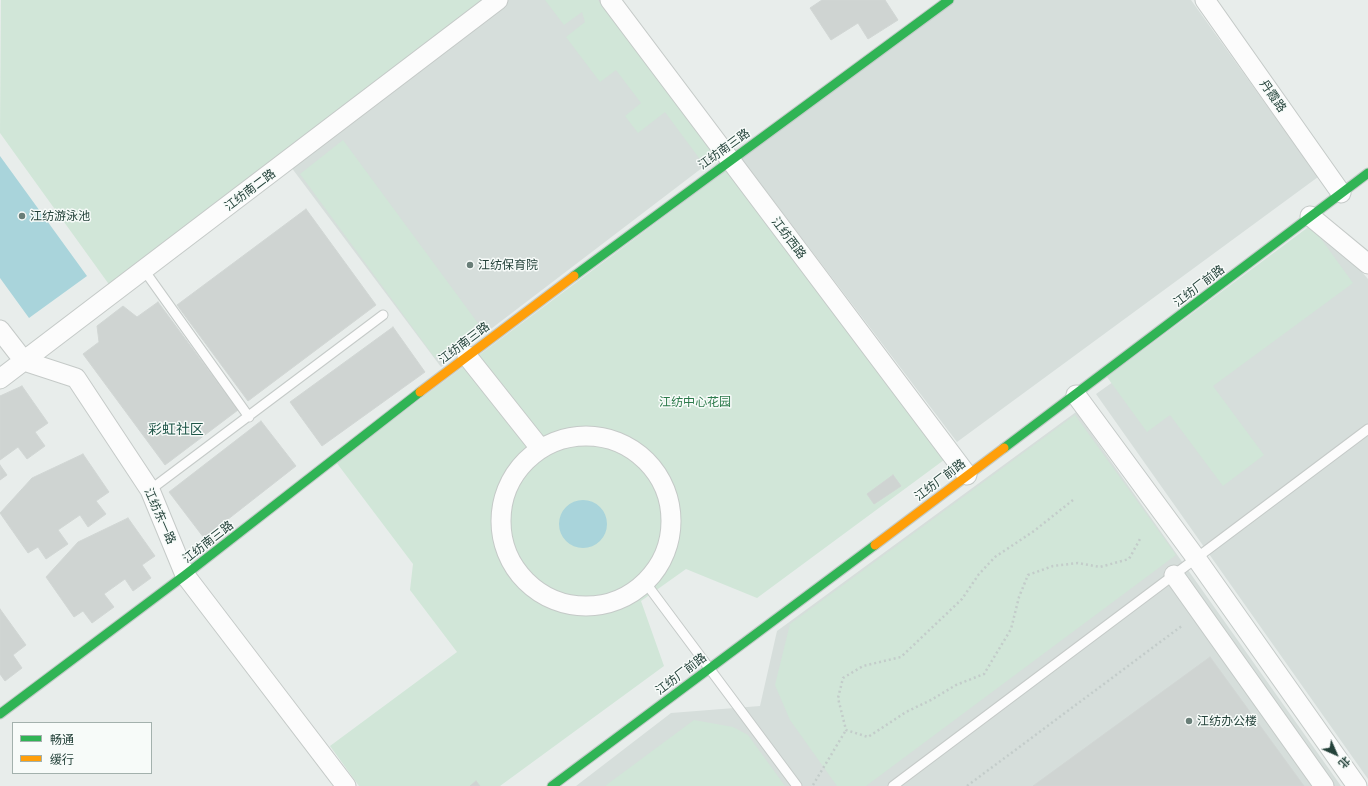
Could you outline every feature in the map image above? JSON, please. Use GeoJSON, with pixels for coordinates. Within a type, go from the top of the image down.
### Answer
{"type":"FeatureCollection","features":[{"type":"Feature","properties":{"kind":"street","name":"江纺南二路"},"geometry":{"type":"LineString","coordinates":[[0,379],[498,0]]}},
{"type":"Feature","properties":{"kind":"street","name":"江纺西路"},"geometry":{"type":"LineString","coordinates":[[610,0],[967,475]]}},
{"type":"Feature","properties":{"kind":"street","name":"江纺南三路"},"geometry":{"type":"LineString","coordinates":[[0,714],[185,575],[467,356],[933,8],[949,0]]}},
{"type":"Feature","properties":{"kind":"street","name":"丹霞路"},"geometry":{"type":"LineString","coordinates":[[1205,0],[1341,193]]}},
{"type":"Feature","properties":{"kind":"street","name":"江纺厂前路"},"geometry":{"type":"LineString","coordinates":[[552,786],[1076,395],[1315,212],[1368,174]]}},
{"type":"Feature","properties":{"kind":"street"},"geometry":{"type":"LineString","coordinates":[[1315,212],[1368,248]]}},
{"type":"Feature","properties":{"kind":"street"},"geometry":{"type":"LineString","coordinates":[[1315,212],[1368,264]]}},
{"type":"Feature","properties":{"kind":"street"},"geometry":{"type":"LineString","coordinates":[[0,330],[24,362]]}},
{"type":"Feature","properties":{"kind":"street"},"geometry":{"type":"LineString","coordinates":[[467,356],[540,448]]}},
{"type":"Feature","properties":{"kind":"street","name":"江纺东一路"},"geometry":{"type":"LineString","coordinates":[[24,362],[76,378],[150,490],[185,575],[346,786]]}},
{"type":"Feature","properties":{"kind":"street"},"geometry":{"type":"LineString","coordinates":[[1076,395],[1196,558],[1357,786]]}},
{"type":"Feature","properties":{"kind":"street"},"geometry":{"type":"LineString","coordinates":[[593,435],[620,442],[644,457],[661,479],[670,505],[670,533],[661,560],[645,582],[621,598],[594,606],[565,604],[539,593],[518,574],[505,549],[500,521],[505,493],[518,468],[540,448],[565,438],[593,435]]}},
{"type":"Feature","properties":{"kind":"street"},"geometry":{"type":"LineString","coordinates":[[1174,575],[1324,786]]}},
{"type":"Feature","properties":{"kind":"lane"},"geometry":{"type":"LineString","coordinates":[[144,270],[249,417]]}},
{"type":"Feature","properties":{"kind":"lane"},"geometry":{"type":"LineString","coordinates":[[150,490],[383,315]]}},
{"type":"Feature","properties":{"kind":"lane"},"geometry":{"type":"LineString","coordinates":[[893,786],[1368,429]]}},
{"type":"Feature","properties":{"kind":"lane"},"geometry":{"type":"LineString","coordinates":[[645,582],[708,669],[797,786]]}},
{"type":"Feature","properties":{"kind":"path"},"geometry":{"type":"LineString","coordinates":[[813,786],[846,730],[838,698],[843,678],[863,666],[901,657],[962,598],[979,574],[995,557],[1034,531],[1073,500]]}},
{"type":"Feature","properties":{"kind":"path"},"geometry":{"type":"LineString","coordinates":[[846,730],[868,738],[906,712],[931,700],[956,685],[984,674],[1011,629],[1019,597],[1028,575],[1053,566],[1078,563],[1100,567],[1129,559],[1140,539]]}},
{"type":"Feature","properties":{"kind":"path"},"geometry":{"type":"LineString","coordinates":[[967,786],[1201,612]]}},
{"type":"Feature","properties":{"kind":"shaded area","name":"江纺保育院"},"geometry":{"type":"Polygon","coordinates":[[[504,0],[604,0],[719,155],[441,367],[288,163],[504,0]]]}},
{"type":"Feature","properties":{"kind":"shaded area"},"geometry":{"type":"Polygon","coordinates":[[[954,0],[1191,0],[1318,177],[957,442],[741,158],[954,0]]]}},
{"type":"Feature","properties":{"kind":"shaded area"},"geometry":{"type":"Polygon","coordinates":[[[1326,231],[1368,279],[1368,779],[1096,394],[1326,231]]]}},
{"type":"Feature","properties":{"kind":"shaded area"},"geometry":{"type":"Polygon","coordinates":[[[1076,412],[1341,786],[576,786],[671,713],[760,706],[777,631],[1076,412]]]}},
{"type":"Feature","properties":{"kind":"green space"},"geometry":{"type":"Polygon","coordinates":[[[1,0],[498,0],[113,290],[0,133],[1,0]]]}},
{"type":"Feature","properties":{"kind":"green space"},"geometry":{"type":"Polygon","coordinates":[[[545,0],[598,0],[715,153],[702,162],[665,112],[638,133],[625,116],[641,103],[616,70],[600,82],[566,37],[585,22],[582,12],[564,25],[545,0]]]}},
{"type":"Feature","properties":{"kind":"green space"},"geometry":{"type":"Polygon","coordinates":[[[343,140],[480,326],[435,358],[300,174],[343,140]]]}},
{"type":"Feature","properties":{"kind":"green space","name":"江纺中心花园"},"geometry":{"type":"Polygon","coordinates":[[[728,169],[948,457],[757,598],[686,569],[641,601],[664,666],[500,786],[359,786],[330,746],[457,652],[410,590],[413,564],[336,462],[728,169]]]}},
{"type":"Feature","properties":{"kind":"green space"},"geometry":{"type":"Polygon","coordinates":[[[1311,225],[1353,283],[1213,386],[1264,455],[1223,486],[1170,415],[1147,432],[1107,377],[1311,225]]]}},
{"type":"Feature","properties":{"kind":"green space"},"geometry":{"type":"Polygon","coordinates":[[[1075,415],[1176,555],[866,786],[837,786],[790,720],[775,685],[790,624],[1075,415]]]}},
{"type":"Feature","properties":{"kind":"green space"},"geometry":{"type":"Polygon","coordinates":[[[694,720],[733,727],[748,735],[785,786],[605,786],[694,720]]]}},
{"type":"Feature","properties":{"kind":"water","name":"江纺游泳池"},"geometry":{"type":"Polygon","coordinates":[[[0,156],[87,276],[29,318],[0,278],[0,156]]]}},
{"type":"Feature","properties":{"kind":"water"},"geometry":{"type":"Polygon","coordinates":[[[578,500],[588,500],[600,507],[607,519],[607,529],[600,541],[588,548],[578,548],[570,544],[563,537],[559,529],[559,519],[563,511],[570,504],[578,500]]]}},
{"type":"Feature","properties":{"kind":"building"},"geometry":{"type":"Polygon","coordinates":[[[822,0],[885,0],[898,20],[868,39],[858,23],[831,40],[810,8],[822,0]]]}},
{"type":"Feature","properties":{"kind":"building"},"geometry":{"type":"Polygon","coordinates":[[[306,209],[376,305],[248,401],[177,305],[306,209]]]}},
{"type":"Feature","properties":{"kind":"building"},"geometry":{"type":"Polygon","coordinates":[[[158,302],[238,410],[165,465],[83,354],[99,342],[97,326],[123,306],[137,317],[158,302]]]}},
{"type":"Feature","properties":{"kind":"building"},"geometry":{"type":"Polygon","coordinates":[[[393,327],[425,372],[322,446],[290,402],[393,327]]]}},
{"type":"Feature","properties":{"kind":"building"},"geometry":{"type":"Polygon","coordinates":[[[22,386],[48,423],[35,432],[45,446],[27,459],[18,447],[0,460],[0,396],[22,386]]]}},
{"type":"Feature","properties":{"kind":"building"},"geometry":{"type":"Polygon","coordinates":[[[261,421],[296,466],[204,538],[169,492],[261,421]]]}},
{"type":"Feature","properties":{"kind":"building"},"geometry":{"type":"Polygon","coordinates":[[[83,454],[109,492],[96,501],[106,514],[88,527],[80,515],[58,530],[68,544],[46,559],[38,547],[28,553],[0,513],[32,478],[83,454]]]}},
{"type":"Feature","properties":{"kind":"building"},"geometry":{"type":"Polygon","coordinates":[[[0,465],[7,475],[0,480],[0,465]]]}},
{"type":"Feature","properties":{"kind":"building"},"geometry":{"type":"Polygon","coordinates":[[[893,475],[901,486],[874,504],[867,494],[893,475]]]}},
{"type":"Feature","properties":{"kind":"building"},"geometry":{"type":"Polygon","coordinates":[[[128,518],[155,556],[142,565],[151,578],[133,591],[125,579],[104,594],[114,607],[92,623],[83,611],[74,617],[46,577],[78,542],[128,518]]]}},
{"type":"Feature","properties":{"kind":"building"},"geometry":{"type":"Polygon","coordinates":[[[0,609],[26,645],[13,655],[22,668],[5,681],[0,674],[0,609]]]}},
{"type":"Feature","properties":{"kind":"building","name":"江纺办公楼"},"geometry":{"type":"Polygon","coordinates":[[[1210,657],[1304,786],[1033,786],[1210,657]]]}},
{"type":"Feature","properties":{"kind":"building"},"geometry":{"type":"Polygon","coordinates":[[[476,781],[480,786],[470,786],[476,781]]]}},
{"type":"Feature","properties":{"kind":"traffic: fast"},"geometry":{"type":"LineString","coordinates":[[574,276],[949,0]]}},
{"type":"Feature","properties":{"kind":"traffic: fast"},"geometry":{"type":"LineString","coordinates":[[1004,448],[1368,173]]}},
{"type":"Feature","properties":{"kind":"traffic: fast"},"geometry":{"type":"LineString","coordinates":[[0,714],[185,575],[420,392]]}},
{"type":"Feature","properties":{"kind":"traffic: fast"},"geometry":{"type":"LineString","coordinates":[[552,786],[875,545]]}},
{"type":"Feature","properties":{"kind":"traffic: slow"},"geometry":{"type":"LineString","coordinates":[[420,392],[574,276]]}},
{"type":"Feature","properties":{"kind":"traffic: slow"},"geometry":{"type":"LineString","coordinates":[[875,545],[1004,448]]}},
{"type":"Feature","properties":{"kind":"place","name":"江纺游泳池"},"geometry":{"type":"Point","coordinates":[22,216]}},
{"type":"Feature","properties":{"kind":"place","name":"江纺保育院"},"geometry":{"type":"Point","coordinates":[470,265]}},
{"type":"Feature","properties":{"kind":"place","name":"江纺办公楼"},"geometry":{"type":"Point","coordinates":[1189,721]}},
{"type":"Feature","properties":{"kind":"district","name":"彩虹社区"},"geometry":{"type":"Point","coordinates":[176,429]}}]}
